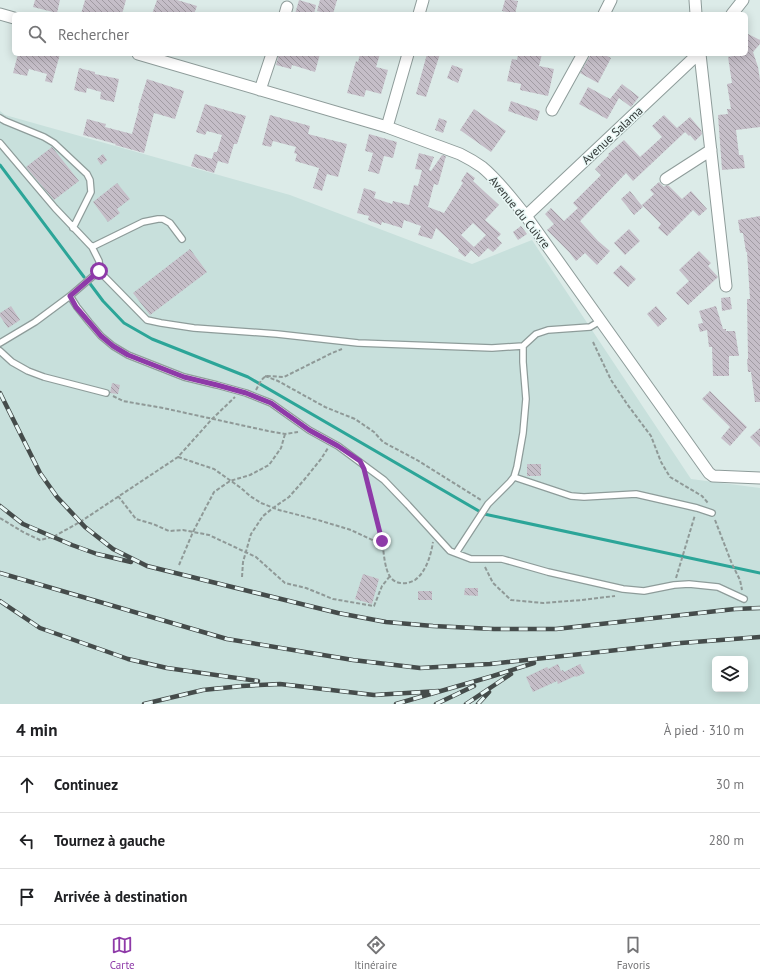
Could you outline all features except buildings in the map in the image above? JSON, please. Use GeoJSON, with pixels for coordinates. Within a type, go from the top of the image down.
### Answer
{"type":"FeatureCollection","features":[{"type":"Feature","properties":{"kind":"street"},"geometry":{"type":"LineString","coordinates":[[420,12],[423,0]]}},
{"type":"Feature","properties":{"kind":"street"},"geometry":{"type":"LineString","coordinates":[[605,12],[611,0]]}},
{"type":"Feature","properties":{"kind":"street"},"geometry":{"type":"LineString","coordinates":[[695,0],[696,12]]}},
{"type":"Feature","properties":{"kind":"street"},"geometry":{"type":"LineString","coordinates":[[734,12],[743,0]]}},
{"type":"Feature","properties":{"kind":"street"},"geometry":{"type":"LineString","coordinates":[[0,14],[12,17]]}},
{"type":"Feature","properties":{"kind":"street","name":"Avenue du Cuivre"},"geometry":{"type":"LineString","coordinates":[[145,56],[387,127],[460,154],[482,167],[505,190],[526,216],[709,473],[713,476],[760,478]]}},
{"type":"Feature","properties":{"kind":"street"},"geometry":{"type":"LineString","coordinates":[[260,90],[271,56]]}},
{"type":"Feature","properties":{"kind":"street"},"geometry":{"type":"LineString","coordinates":[[387,127],[407,56]]}},
{"type":"Feature","properties":{"kind":"street"},"geometry":{"type":"LineString","coordinates":[[552,110],[582,56]]}},
{"type":"Feature","properties":{"kind":"street","name":"Avenue Salama"},"geometry":{"type":"LineString","coordinates":[[526,216],[697,56]]}},
{"type":"Feature","properties":{"kind":"street"},"geometry":{"type":"LineString","coordinates":[[699,56],[726,286]]}},
{"type":"Feature","properties":{"kind":"street"},"geometry":{"type":"LineString","coordinates":[[666,179],[711,150]]}},
{"type":"Feature","properties":{"kind":"lane"},"geometry":{"type":"LineString","coordinates":[[0,118],[44,137],[54,143],[87,174],[90,180],[91,192],[73,228]]}},
{"type":"Feature","properties":{"kind":"lane"},"geometry":{"type":"LineString","coordinates":[[0,143],[55,208],[92,247],[99,261],[100,268],[99,271],[70,296],[35,322],[0,343]]}},
{"type":"Feature","properties":{"kind":"lane"},"geometry":{"type":"LineString","coordinates":[[92,247],[143,222],[158,219],[162,219],[170,223],[182,239]]}},
{"type":"Feature","properties":{"kind":"lane"},"geometry":{"type":"LineString","coordinates":[[99,271],[147,320],[194,328],[277,334],[358,343],[484,348],[523,346],[536,334],[548,330],[590,327],[600,321]]}},
{"type":"Feature","properties":{"kind":"lane"},"geometry":{"type":"LineString","coordinates":[[70,296],[76,307],[101,336],[113,346],[128,355],[184,377],[240,392],[271,403],[309,430],[338,446],[384,480],[450,551],[471,559],[502,559],[548,572],[623,589],[644,591],[674,585],[689,584],[718,587],[744,599]]}},
{"type":"Feature","properties":{"kind":"lane"},"geometry":{"type":"LineString","coordinates":[[456,553],[488,504],[510,482],[517,468],[524,433],[526,406],[523,346]]}},
{"type":"Feature","properties":{"kind":"lane"},"geometry":{"type":"LineString","coordinates":[[0,351],[12,362],[28,371],[44,377],[106,393]]}},
{"type":"Feature","properties":{"kind":"lane"},"geometry":{"type":"LineString","coordinates":[[514,476],[571,496],[584,497],[636,494],[697,508],[712,513]]}},
{"type":"Feature","properties":{"kind":"path"},"geometry":{"type":"LineString","coordinates":[[593,342],[611,380],[651,436],[661,462],[670,476],[702,496],[712,507],[712,513],[732,564],[740,580],[744,599]]}},
{"type":"Feature","properties":{"kind":"path"},"geometry":{"type":"LineString","coordinates":[[265,376],[284,377],[332,353],[358,343]]}},
{"type":"Feature","properties":{"kind":"path"},"geometry":{"type":"LineString","coordinates":[[253,396],[265,376]]}},
{"type":"Feature","properties":{"kind":"path"},"geometry":{"type":"LineString","coordinates":[[265,376],[278,381],[325,407],[355,418],[374,432],[383,442],[416,460],[488,504]]}},
{"type":"Feature","properties":{"kind":"path"},"geometry":{"type":"LineString","coordinates":[[0,518],[40,540],[53,537],[80,522],[178,457],[212,419],[240,392]]}},
{"type":"Feature","properties":{"kind":"path"},"geometry":{"type":"LineString","coordinates":[[106,393],[123,401],[284,434],[309,430]]}},
{"type":"Feature","properties":{"kind":"path"},"geometry":{"type":"LineString","coordinates":[[178,565],[214,492],[230,481],[250,475],[269,465],[281,448],[284,434]]}},
{"type":"Feature","properties":{"kind":"path"},"geometry":{"type":"LineString","coordinates":[[242,577],[245,552],[251,534],[263,516],[289,497],[321,459],[332,442]]}},
{"type":"Feature","properties":{"kind":"path"},"geometry":{"type":"LineString","coordinates":[[178,457],[214,468],[261,503],[273,508],[351,530],[383,545]]}},
{"type":"Feature","properties":{"kind":"path"},"geometry":{"type":"LineString","coordinates":[[360,461],[364,469],[383,545],[386,564],[390,576],[394,581],[400,584],[406,584],[419,576],[430,556],[433,543],[433,532]]}},
{"type":"Feature","properties":{"kind":"path"},"geometry":{"type":"LineString","coordinates":[[118,496],[136,519],[169,531],[183,530],[209,535],[256,557],[285,583],[306,588],[333,599],[374,606],[382,586],[390,576]]}},
{"type":"Feature","properties":{"kind":"path"},"geometry":{"type":"LineString","coordinates":[[674,585],[697,508]]}},
{"type":"Feature","properties":{"kind":"path"},"geometry":{"type":"LineString","coordinates":[[471,559],[484,567],[493,583],[511,600],[543,603],[621,595]]}},
{"type":"Feature","properties":{"kind":"shaded area"},"geometry":{"type":"Polygon","coordinates":[[[0,111],[5,115],[290,195],[472,264],[532,240],[691,479],[760,488],[760,704],[0,704],[0,111]]]}},
{"type":"Feature","properties":{"kind":"waterway"},"geometry":{"type":"LineString","coordinates":[[0,165],[84,277]]}},
{"type":"Feature","properties":{"kind":"waterway"},"geometry":{"type":"LineString","coordinates":[[88,281],[103,301],[124,323],[152,339],[248,377],[484,514],[760,573]]}},
{"type":"Feature","properties":{"kind":"railway"},"geometry":{"type":"LineString","coordinates":[[0,393],[40,473],[57,497],[85,527],[113,549],[147,566],[338,613],[386,622],[433,626],[494,629],[556,629],[735,609],[760,608]]}},
{"type":"Feature","properties":{"kind":"railway"},"geometry":{"type":"LineString","coordinates":[[0,506],[23,524],[72,545],[97,554],[131,562]]}},
{"type":"Feature","properties":{"kind":"railway"},"geometry":{"type":"LineString","coordinates":[[0,573],[227,639],[353,660],[420,668],[490,664],[681,643],[760,637]]}},
{"type":"Feature","properties":{"kind":"railway"},"geometry":{"type":"LineString","coordinates":[[0,601],[40,628],[128,659],[167,668],[258,681]]}},
{"type":"Feature","properties":{"kind":"railway"},"geometry":{"type":"LineString","coordinates":[[396,704],[534,663]]}},
{"type":"Feature","properties":{"kind":"railway"},"geometry":{"type":"LineString","coordinates":[[466,704],[511,674]]}},
{"type":"Feature","properties":{"kind":"railway"},"geometry":{"type":"LineString","coordinates":[[144,704],[203,690],[280,684],[374,695],[439,691]]}},
{"type":"Feature","properties":{"kind":"railway"},"geometry":{"type":"LineString","coordinates":[[436,704],[474,686]]}},
{"type":"Feature","properties":{"kind":"railway"},"geometry":{"type":"LineString","coordinates":[[478,704],[489,692]]}},
{"type":"Feature","properties":{"kind":"route"},"geometry":{"type":"LineString","coordinates":[[99,271],[70,296],[76,307],[101,336],[113,346],[128,355],[184,377],[246,393],[271,403],[309,430],[338,446],[360,461],[364,469],[382,541]]}}]}
